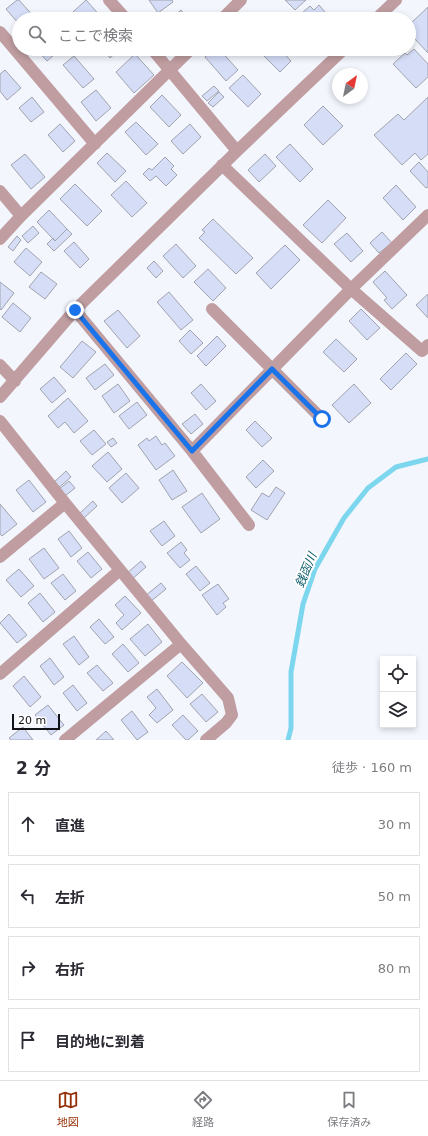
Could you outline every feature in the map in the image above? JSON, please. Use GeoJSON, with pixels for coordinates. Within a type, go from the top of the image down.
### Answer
{"type":"FeatureCollection","features":[{"type":"Feature","properties":{"kind":"street"},"geometry":{"type":"LineString","coordinates":[[109,0],[120,12]]}},
{"type":"Feature","properties":{"kind":"street"},"geometry":{"type":"LineString","coordinates":[[229,12],[241,0]]}},
{"type":"Feature","properties":{"kind":"street"},"geometry":{"type":"LineString","coordinates":[[383,12],[396,0]]}},
{"type":"Feature","properties":{"kind":"street"},"geometry":{"type":"LineString","coordinates":[[0,32],[12,46]]}},
{"type":"Feature","properties":{"kind":"street"},"geometry":{"type":"LineString","coordinates":[[20,56],[95,144]]}},
{"type":"Feature","properties":{"kind":"street"},"geometry":{"type":"LineString","coordinates":[[158,56],[237,151]]}},
{"type":"Feature","properties":{"kind":"street"},"geometry":{"type":"LineString","coordinates":[[0,239],[21,216],[184,56]]}},
{"type":"Feature","properties":{"kind":"street"},"geometry":{"type":"LineString","coordinates":[[0,397],[75,310],[222,165],[337,56]]}},
{"type":"Feature","properties":{"kind":"street"},"geometry":{"type":"LineString","coordinates":[[222,165],[352,289],[422,351],[428,345]]}},
{"type":"Feature","properties":{"kind":"street"},"geometry":{"type":"LineString","coordinates":[[0,191],[21,216]]}},
{"type":"Feature","properties":{"kind":"street"},"geometry":{"type":"LineString","coordinates":[[192,451],[352,289],[428,215]]}},
{"type":"Feature","properties":{"kind":"street"},"geometry":{"type":"LineString","coordinates":[[212,309],[322,419]]}},
{"type":"Feature","properties":{"kind":"street"},"geometry":{"type":"LineString","coordinates":[[75,310],[192,451],[249,525]]}},
{"type":"Feature","properties":{"kind":"street"},"geometry":{"type":"LineString","coordinates":[[0,365],[15,381]]}},
{"type":"Feature","properties":{"kind":"street"},"geometry":{"type":"LineString","coordinates":[[0,420],[65,503],[181,644],[228,698],[232,715],[226,723],[206,740]]}},
{"type":"Feature","properties":{"kind":"street"},"geometry":{"type":"LineString","coordinates":[[0,557],[65,503]]}},
{"type":"Feature","properties":{"kind":"street"},"geometry":{"type":"LineString","coordinates":[[0,674],[120,570]]}},
{"type":"Feature","properties":{"kind":"street"},"geometry":{"type":"LineString","coordinates":[[65,740],[181,644]]}},
{"type":"Feature","properties":{"kind":"building"},"geometry":{"type":"Polygon","coordinates":[[[19,0],[30,12],[12,12],[12,16],[6,9],[19,0]]]}},
{"type":"Feature","properties":{"kind":"building"},"geometry":{"type":"Polygon","coordinates":[[[86,0],[97,12],[73,12],[86,0]]]}},
{"type":"Feature","properties":{"kind":"building"},"geometry":{"type":"Polygon","coordinates":[[[149,0],[172,0],[173,2],[157,12],[149,0]]]}},
{"type":"Feature","properties":{"kind":"building"},"geometry":{"type":"Polygon","coordinates":[[[285,0],[306,0],[295,10],[285,0]]]}},
{"type":"Feature","properties":{"kind":"building"},"geometry":{"type":"Polygon","coordinates":[[[319,5],[325,12],[303,12],[310,6],[314,10],[319,5]]]}},
{"type":"Feature","properties":{"kind":"building"},"geometry":{"type":"Polygon","coordinates":[[[428,7],[428,53],[416,40],[416,18],[428,7]]]}},
{"type":"Feature","properties":{"kind":"building"},"geometry":{"type":"Polygon","coordinates":[[[416,51],[428,64],[428,77],[416,88],[393,64],[402,56],[416,56],[416,51]]]}},
{"type":"Feature","properties":{"kind":"building"},"geometry":{"type":"Polygon","coordinates":[[[42,56],[53,56],[47,61],[42,56]]]}},
{"type":"Feature","properties":{"kind":"building"},"geometry":{"type":"Polygon","coordinates":[[[74,56],[94,79],[83,88],[63,65],[74,56]]]}},
{"type":"Feature","properties":{"kind":"building"},"geometry":{"type":"Polygon","coordinates":[[[133,56],[137,56],[154,75],[134,93],[116,72],[133,56]]]}},
{"type":"Feature","properties":{"kind":"building"},"geometry":{"type":"Polygon","coordinates":[[[225,56],[238,70],[226,81],[205,57],[225,56]]]}},
{"type":"Feature","properties":{"kind":"building"},"geometry":{"type":"Polygon","coordinates":[[[264,56],[286,56],[291,61],[280,72],[264,56]]]}},
{"type":"Feature","properties":{"kind":"building"},"geometry":{"type":"Polygon","coordinates":[[[5,70],[21,88],[7,100],[0,91],[0,74],[5,70]]]}},
{"type":"Feature","properties":{"kind":"building"},"geometry":{"type":"Polygon","coordinates":[[[243,75],[261,94],[248,107],[229,88],[243,75]]]}},
{"type":"Feature","properties":{"kind":"building"},"geometry":{"type":"Polygon","coordinates":[[[214,86],[219,91],[207,101],[202,96],[214,86]]]}},
{"type":"Feature","properties":{"kind":"building"},"geometry":{"type":"Polygon","coordinates":[[[96,90],[111,108],[96,121],[81,102],[96,90]]]}},
{"type":"Feature","properties":{"kind":"building"},"geometry":{"type":"Polygon","coordinates":[[[219,92],[224,97],[213,107],[208,103],[219,92]]]}},
{"type":"Feature","properties":{"kind":"building"},"geometry":{"type":"Polygon","coordinates":[[[162,95],[181,115],[169,127],[150,107],[162,95]]]}},
{"type":"Feature","properties":{"kind":"building"},"geometry":{"type":"Polygon","coordinates":[[[32,97],[44,112],[31,122],[19,108],[32,97]]]}},
{"type":"Feature","properties":{"kind":"building"},"geometry":{"type":"Polygon","coordinates":[[[428,97],[428,154],[421,160],[415,153],[402,165],[374,135],[398,114],[404,120],[428,97]]]}},
{"type":"Feature","properties":{"kind":"building"},"geometry":{"type":"Polygon","coordinates":[[[323,106],[343,126],[323,145],[304,125],[323,106]]]}},
{"type":"Feature","properties":{"kind":"building"},"geometry":{"type":"Polygon","coordinates":[[[136,122],[158,144],[146,155],[125,132],[136,122]]]}},
{"type":"Feature","properties":{"kind":"building"},"geometry":{"type":"Polygon","coordinates":[[[60,124],[75,141],[63,152],[48,135],[60,124]]]}},
{"type":"Feature","properties":{"kind":"building"},"geometry":{"type":"Polygon","coordinates":[[[190,124],[201,137],[183,154],[171,141],[190,124]]]}},
{"type":"Feature","properties":{"kind":"building"},"geometry":{"type":"Polygon","coordinates":[[[290,144],[313,169],[300,182],[276,157],[290,144]]]}},
{"type":"Feature","properties":{"kind":"building"},"geometry":{"type":"Polygon","coordinates":[[[107,153],[126,171],[115,182],[97,163],[107,153]]]}},
{"type":"Feature","properties":{"kind":"building"},"geometry":{"type":"Polygon","coordinates":[[[25,154],[45,177],[31,189],[11,165],[25,154]]]}},
{"type":"Feature","properties":{"kind":"building"},"geometry":{"type":"Polygon","coordinates":[[[265,154],[276,166],[259,182],[248,170],[265,154]]]}},
{"type":"Feature","properties":{"kind":"building"},"geometry":{"type":"Polygon","coordinates":[[[165,157],[174,166],[171,169],[177,175],[166,186],[156,176],[150,181],[143,174],[149,168],[152,170],[165,157]]]}},
{"type":"Feature","properties":{"kind":"building"},"geometry":{"type":"Polygon","coordinates":[[[419,162],[428,172],[428,187],[426,188],[410,171],[419,162]]]}},
{"type":"Feature","properties":{"kind":"building"},"geometry":{"type":"Polygon","coordinates":[[[126,181],[147,203],[132,217],[111,195],[126,181]]]}},
{"type":"Feature","properties":{"kind":"building"},"geometry":{"type":"Polygon","coordinates":[[[75,184],[102,211],[87,226],[60,199],[75,184]]]}},
{"type":"Feature","properties":{"kind":"building"},"geometry":{"type":"Polygon","coordinates":[[[396,185],[416,207],[403,220],[383,198],[396,185]]]}},
{"type":"Feature","properties":{"kind":"building"},"geometry":{"type":"Polygon","coordinates":[[[328,200],[346,218],[322,243],[303,225],[328,200]]]}},
{"type":"Feature","properties":{"kind":"building"},"geometry":{"type":"Polygon","coordinates":[[[49,210],[67,229],[55,241],[37,222],[49,210]]]}},
{"type":"Feature","properties":{"kind":"building"},"geometry":{"type":"Polygon","coordinates":[[[213,219],[253,258],[236,274],[199,238],[205,232],[202,230],[213,219]]]}},
{"type":"Feature","properties":{"kind":"building"},"geometry":{"type":"Polygon","coordinates":[[[33,226],[39,233],[28,243],[22,236],[33,226]]]}},
{"type":"Feature","properties":{"kind":"building"},"geometry":{"type":"Polygon","coordinates":[[[67,229],[72,234],[54,251],[47,244],[53,238],[55,241],[67,229]]]}},
{"type":"Feature","properties":{"kind":"building"},"geometry":{"type":"Polygon","coordinates":[[[382,232],[392,243],[379,253],[370,243],[382,232]]]}},
{"type":"Feature","properties":{"kind":"building"},"geometry":{"type":"Polygon","coordinates":[[[347,233],[363,251],[351,262],[334,244],[347,233]]]}},
{"type":"Feature","properties":{"kind":"building"},"geometry":{"type":"Polygon","coordinates":[[[17,236],[21,240],[13,251],[8,247],[17,236]]]}},
{"type":"Feature","properties":{"kind":"building"},"geometry":{"type":"Polygon","coordinates":[[[74,242],[89,259],[80,268],[64,251],[74,242]]]}},
{"type":"Feature","properties":{"kind":"building"},"geometry":{"type":"Polygon","coordinates":[[[176,244],[196,266],[183,278],[163,256],[176,244]]]}},
{"type":"Feature","properties":{"kind":"building"},"geometry":{"type":"Polygon","coordinates":[[[285,245],[300,260],[271,289],[256,273],[285,245]]]}},
{"type":"Feature","properties":{"kind":"building"},"geometry":{"type":"Polygon","coordinates":[[[26,248],[42,262],[30,276],[14,262],[26,248]]]}},
{"type":"Feature","properties":{"kind":"building"},"geometry":{"type":"Polygon","coordinates":[[[154,261],[163,271],[156,278],[147,268],[154,261]]]}},
{"type":"Feature","properties":{"kind":"building"},"geometry":{"type":"Polygon","coordinates":[[[208,269],[226,288],[213,301],[194,282],[208,269]]]}},
{"type":"Feature","properties":{"kind":"building"},"geometry":{"type":"Polygon","coordinates":[[[385,271],[407,295],[392,309],[384,300],[387,298],[373,282],[385,271]]]}},
{"type":"Feature","properties":{"kind":"building"},"geometry":{"type":"Polygon","coordinates":[[[41,272],[57,284],[45,299],[29,287],[41,272]]]}},
{"type":"Feature","properties":{"kind":"building"},"geometry":{"type":"Polygon","coordinates":[[[0,282],[14,293],[1,310],[0,309],[0,282]]]}},
{"type":"Feature","properties":{"kind":"building"},"geometry":{"type":"Polygon","coordinates":[[[169,292],[193,320],[181,330],[157,302],[169,292]]]}},
{"type":"Feature","properties":{"kind":"building"},"geometry":{"type":"Polygon","coordinates":[[[428,294],[428,318],[416,305],[428,294]]]}},
{"type":"Feature","properties":{"kind":"building"},"geometry":{"type":"Polygon","coordinates":[[[13,303],[31,318],[20,332],[2,317],[13,303]]]}},
{"type":"Feature","properties":{"kind":"building"},"geometry":{"type":"Polygon","coordinates":[[[361,309],[380,328],[367,340],[349,321],[361,309]]]}},
{"type":"Feature","properties":{"kind":"building"},"geometry":{"type":"Polygon","coordinates":[[[118,310],[140,336],[127,348],[104,321],[118,310]]]}},
{"type":"Feature","properties":{"kind":"building"},"geometry":{"type":"Polygon","coordinates":[[[190,330],[203,343],[191,354],[179,341],[190,330]]]}},
{"type":"Feature","properties":{"kind":"building"},"geometry":{"type":"Polygon","coordinates":[[[217,336],[226,346],[206,366],[197,356],[217,336]]]}},
{"type":"Feature","properties":{"kind":"building"},"geometry":{"type":"Polygon","coordinates":[[[336,339],[357,359],[344,372],[323,352],[336,339]]]}},
{"type":"Feature","properties":{"kind":"building"},"geometry":{"type":"Polygon","coordinates":[[[82,341],[96,352],[73,378],[60,367],[82,341]]]}},
{"type":"Feature","properties":{"kind":"building"},"geometry":{"type":"Polygon","coordinates":[[[406,353],[417,364],[391,390],[380,379],[406,353]]]}},
{"type":"Feature","properties":{"kind":"building"},"geometry":{"type":"Polygon","coordinates":[[[105,364],[114,375],[95,390],[86,378],[105,364]]]}},
{"type":"Feature","properties":{"kind":"building"},"geometry":{"type":"Polygon","coordinates":[[[54,377],[66,391],[52,403],[40,389],[54,377]]]}},
{"type":"Feature","properties":{"kind":"building"},"geometry":{"type":"Polygon","coordinates":[[[118,384],[130,401],[114,413],[102,396],[118,384]]]}},
{"type":"Feature","properties":{"kind":"building"},"geometry":{"type":"Polygon","coordinates":[[[201,384],[216,401],[206,410],[191,393],[201,384]]]}},
{"type":"Feature","properties":{"kind":"building"},"geometry":{"type":"Polygon","coordinates":[[[354,384],[371,403],[349,423],[332,405],[354,384]]]}},
{"type":"Feature","properties":{"kind":"building"},"geometry":{"type":"Polygon","coordinates":[[[68,398],[88,421],[74,433],[65,422],[58,428],[48,416],[68,398]]]}},
{"type":"Feature","properties":{"kind":"building"},"geometry":{"type":"Polygon","coordinates":[[[137,402],[147,415],[129,429],[119,416],[137,402]]]}},
{"type":"Feature","properties":{"kind":"building"},"geometry":{"type":"Polygon","coordinates":[[[195,414],[203,424],[191,434],[182,424],[195,414]]]}},
{"type":"Feature","properties":{"kind":"building"},"geometry":{"type":"Polygon","coordinates":[[[255,421],[272,438],[262,447],[246,430],[255,421]]]}},
{"type":"Feature","properties":{"kind":"building"},"geometry":{"type":"Polygon","coordinates":[[[94,430],[106,444],[92,455],[80,441],[94,430]]]}},
{"type":"Feature","properties":{"kind":"building"},"geometry":{"type":"Polygon","coordinates":[[[156,436],[162,445],[165,443],[175,456],[156,470],[138,445],[147,438],[149,441],[156,436]]]}},
{"type":"Feature","properties":{"kind":"building"},"geometry":{"type":"Polygon","coordinates":[[[113,438],[117,443],[111,447],[107,442],[113,438]]]}},
{"type":"Feature","properties":{"kind":"building"},"geometry":{"type":"Polygon","coordinates":[[[108,452],[122,469],[107,482],[92,466],[108,452]]]}},
{"type":"Feature","properties":{"kind":"building"},"geometry":{"type":"Polygon","coordinates":[[[263,460],[274,471],[256,488],[246,477],[263,460]]]}},
{"type":"Feature","properties":{"kind":"building"},"geometry":{"type":"Polygon","coordinates":[[[173,470],[187,491],[172,500],[159,480],[173,470]]]}},
{"type":"Feature","properties":{"kind":"building"},"geometry":{"type":"Polygon","coordinates":[[[66,471],[71,477],[56,490],[52,484],[66,471]]]}},
{"type":"Feature","properties":{"kind":"building"},"geometry":{"type":"Polygon","coordinates":[[[126,473],[139,488],[122,503],[109,488],[126,473]]]}},
{"type":"Feature","properties":{"kind":"building"},"geometry":{"type":"Polygon","coordinates":[[[29,480],[46,502],[33,512],[16,490],[29,480]]]}},
{"type":"Feature","properties":{"kind":"building"},"geometry":{"type":"Polygon","coordinates":[[[69,481],[75,488],[64,497],[58,490],[69,481]]]}},
{"type":"Feature","properties":{"kind":"building"},"geometry":{"type":"Polygon","coordinates":[[[276,487],[285,493],[267,520],[251,510],[262,493],[269,497],[276,487]]]}},
{"type":"Feature","properties":{"kind":"building"},"geometry":{"type":"Polygon","coordinates":[[[202,493],[220,519],[201,533],[182,507],[202,493]]]}},
{"type":"Feature","properties":{"kind":"building"},"geometry":{"type":"Polygon","coordinates":[[[93,501],[97,506],[84,518],[80,513],[93,501]]]}},
{"type":"Feature","properties":{"kind":"building"},"geometry":{"type":"Polygon","coordinates":[[[0,504],[17,524],[2,536],[0,534],[0,504]]]}},
{"type":"Feature","properties":{"kind":"building"},"geometry":{"type":"Polygon","coordinates":[[[164,521],[175,536],[162,546],[150,531],[164,521]]]}},
{"type":"Feature","properties":{"kind":"building"},"geometry":{"type":"Polygon","coordinates":[[[69,531],[82,548],[71,557],[58,539],[69,531]]]}},
{"type":"Feature","properties":{"kind":"building"},"geometry":{"type":"Polygon","coordinates":[[[181,542],[187,550],[184,553],[190,560],[180,568],[167,553],[181,542]]]}},
{"type":"Feature","properties":{"kind":"building"},"geometry":{"type":"Polygon","coordinates":[[[44,548],[59,568],[44,579],[29,559],[44,548]]]}},
{"type":"Feature","properties":{"kind":"building"},"geometry":{"type":"Polygon","coordinates":[[[88,552],[102,569],[91,578],[77,561],[88,552]]]}},
{"type":"Feature","properties":{"kind":"building"},"geometry":{"type":"Polygon","coordinates":[[[141,561],[146,567],[131,580],[126,574],[141,561]]]}},
{"type":"Feature","properties":{"kind":"building"},"geometry":{"type":"Polygon","coordinates":[[[196,566],[210,583],[200,591],[186,574],[196,566]]]}},
{"type":"Feature","properties":{"kind":"building"},"geometry":{"type":"Polygon","coordinates":[[[19,569],[34,586],[21,597],[6,580],[19,569]]]}},
{"type":"Feature","properties":{"kind":"building"},"geometry":{"type":"Polygon","coordinates":[[[63,574],[76,591],[65,600],[51,583],[63,574]]]}},
{"type":"Feature","properties":{"kind":"building"},"geometry":{"type":"Polygon","coordinates":[[[161,583],[166,589],[150,602],[145,596],[161,583]]]}},
{"type":"Feature","properties":{"kind":"building"},"geometry":{"type":"Polygon","coordinates":[[[218,584],[229,599],[223,603],[226,607],[217,615],[202,595],[218,584]]]}},
{"type":"Feature","properties":{"kind":"building"},"geometry":{"type":"Polygon","coordinates":[[[40,593],[55,612],[43,622],[28,603],[40,593]]]}},
{"type":"Feature","properties":{"kind":"building"},"geometry":{"type":"Polygon","coordinates":[[[125,596],[141,613],[122,630],[116,623],[124,615],[115,605],[125,596]]]}},
{"type":"Feature","properties":{"kind":"building"},"geometry":{"type":"Polygon","coordinates":[[[9,614],[27,635],[17,643],[0,623],[9,614]]]}},
{"type":"Feature","properties":{"kind":"building"},"geometry":{"type":"Polygon","coordinates":[[[99,619],[114,637],[105,644],[90,627],[99,619]]]}},
{"type":"Feature","properties":{"kind":"building"},"geometry":{"type":"Polygon","coordinates":[[[148,624],[162,642],[145,656],[130,639],[148,624]]]}},
{"type":"Feature","properties":{"kind":"building"},"geometry":{"type":"Polygon","coordinates":[[[74,636],[89,657],[79,665],[63,644],[74,636]]]}},
{"type":"Feature","properties":{"kind":"building"},"geometry":{"type":"Polygon","coordinates":[[[123,644],[139,663],[128,672],[112,654],[123,644]]]}},
{"type":"Feature","properties":{"kind":"building"},"geometry":{"type":"Polygon","coordinates":[[[50,658],[64,677],[54,685],[40,666],[50,658]]]}},
{"type":"Feature","properties":{"kind":"building"},"geometry":{"type":"Polygon","coordinates":[[[182,662],[203,683],[187,698],[167,676],[182,662]]]}},
{"type":"Feature","properties":{"kind":"building"},"geometry":{"type":"Polygon","coordinates":[[[97,665],[113,683],[103,691],[87,673],[97,665]]]}},
{"type":"Feature","properties":{"kind":"building"},"geometry":{"type":"Polygon","coordinates":[[[24,676],[41,697],[30,707],[13,686],[24,676]]]}},
{"type":"Feature","properties":{"kind":"building"},"geometry":{"type":"Polygon","coordinates":[[[73,685],[87,703],[77,711],[63,693],[73,685]]]}},
{"type":"Feature","properties":{"kind":"building"},"geometry":{"type":"Polygon","coordinates":[[[157,689],[173,710],[157,723],[149,715],[156,708],[147,697],[157,689]]]}},
{"type":"Feature","properties":{"kind":"building"},"geometry":{"type":"Polygon","coordinates":[[[202,694],[218,712],[206,722],[190,704],[202,694]]]}},
{"type":"Feature","properties":{"kind":"building"},"geometry":{"type":"Polygon","coordinates":[[[48,705],[64,725],[51,735],[35,715],[48,705]]]}},
{"type":"Feature","properties":{"kind":"building"},"geometry":{"type":"Polygon","coordinates":[[[132,711],[148,732],[137,740],[121,720],[132,711]]]}},
{"type":"Feature","properties":{"kind":"building"},"geometry":{"type":"Polygon","coordinates":[[[183,715],[198,731],[188,740],[186,740],[172,725],[183,715]]]}},
{"type":"Feature","properties":{"kind":"building"},"geometry":{"type":"Polygon","coordinates":[[[23,727],[33,740],[11,740],[9,738],[23,727]]]}},
{"type":"Feature","properties":{"kind":"building"},"geometry":{"type":"Polygon","coordinates":[[[106,731],[114,740],[96,740],[106,731]]]}},
{"type":"Feature","properties":{"kind":"waterway","name":"銭函川"},"geometry":{"type":"LineString","coordinates":[[288,740],[291,728],[291,672],[303,604],[315,569],[344,518],[368,488],[396,467],[428,459]]}},
{"type":"Feature","properties":{"kind":"route"},"geometry":{"type":"LineString","coordinates":[[75,310],[192,451],[272,369],[322,419]]}}]}
